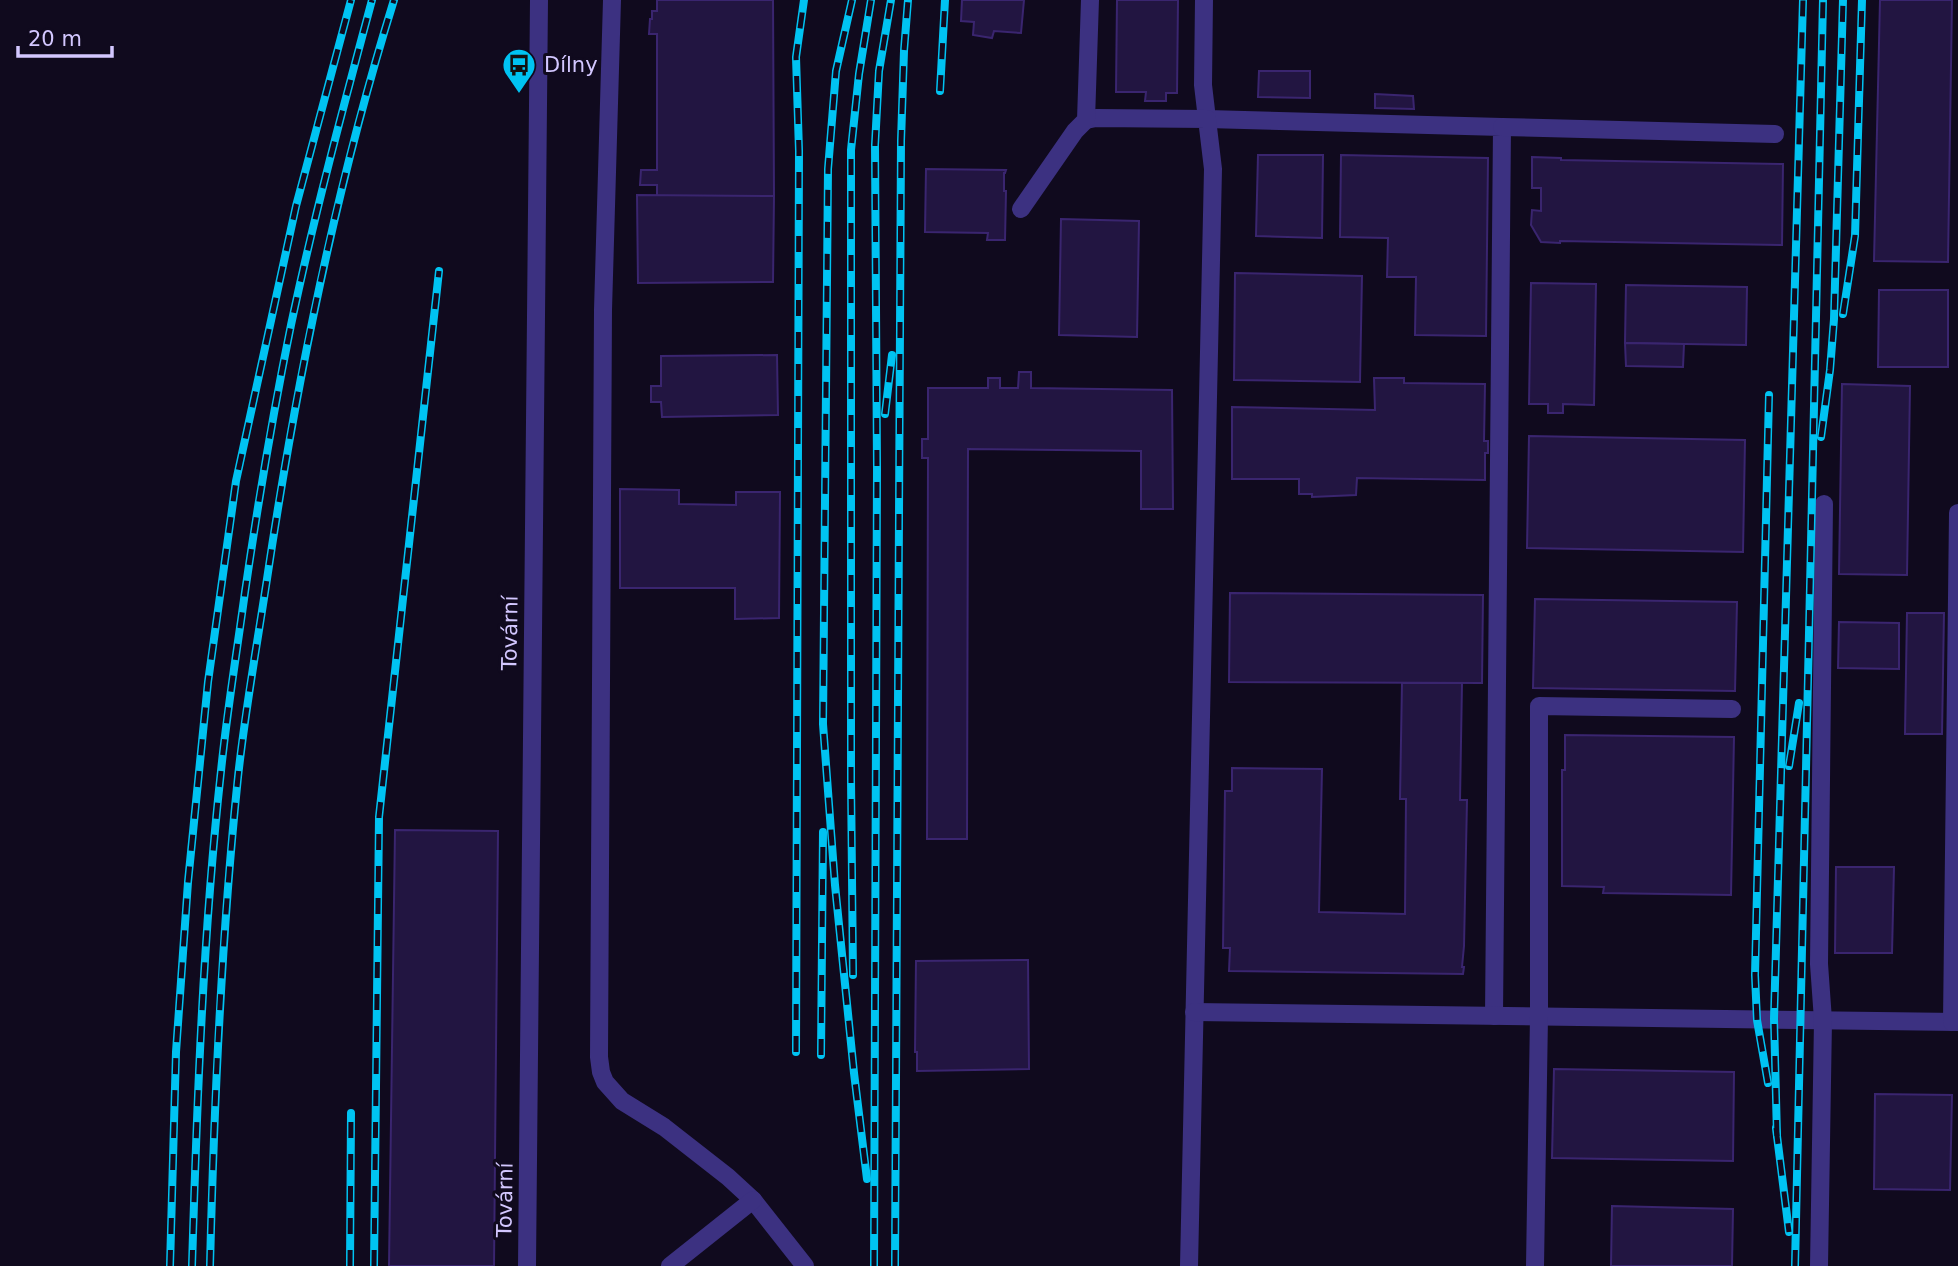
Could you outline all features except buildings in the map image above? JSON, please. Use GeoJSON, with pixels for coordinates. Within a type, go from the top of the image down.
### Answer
{"type":"FeatureCollection","features":[{"type":"Feature","properties":{"kind":"street","name":"Tovární"},"geometry":{"type":"LineString","coordinates":[[527,1266],[539,0]]}},
{"type":"Feature","properties":{"kind":"street"},"geometry":{"type":"LineString","coordinates":[[612,0],[603,324],[601,1072],[605,1082],[622,1101],[664,1127],[753,1200],[805,1266]]}},
{"type":"Feature","properties":{"kind":"street"},"geometry":{"type":"LineString","coordinates":[[1086,120],[1090,0]]}},
{"type":"Feature","properties":{"kind":"street"},"geometry":{"type":"LineString","coordinates":[[1189,1266],[1213,169],[1203,85],[1204,0]]}},
{"type":"Feature","properties":{"kind":"street"},"geometry":{"type":"LineString","coordinates":[[1021,209],[1075,131],[1086,120],[1096,118],[1775,134]]}},
{"type":"Feature","properties":{"kind":"street"},"geometry":{"type":"LineString","coordinates":[[1494,1016],[1502,127]]}},
{"type":"Feature","properties":{"kind":"street"},"geometry":{"type":"LineString","coordinates":[[1819,1266],[1823,1020],[1819,964],[1824,503]]}},
{"type":"Feature","properties":{"kind":"street"},"geometry":{"type":"LineString","coordinates":[[1194,1012],[1955,1022],[1958,513]]}},
{"type":"Feature","properties":{"kind":"street"},"geometry":{"type":"LineString","coordinates":[[1535,1266],[1539,1016],[1539,706],[1732,709]]}},
{"type":"Feature","properties":{"kind":"street"},"geometry":{"type":"LineString","coordinates":[[670,1266],[753,1200]]}},
{"type":"Feature","properties":{"kind":"railway"},"geometry":{"type":"LineString","coordinates":[[170,1266],[176,1052],[188,882],[208,682],[236,481],[296,206],[351,0]]}},
{"type":"Feature","properties":{"kind":"railway"},"geometry":{"type":"LineString","coordinates":[[192,1266],[205,956],[223,749],[232,681],[261,492],[291,325],[319,203],[372,0]]}},
{"type":"Feature","properties":{"kind":"railway"},"geometry":{"type":"LineString","coordinates":[[210,1266],[223,960],[232,838],[248,703],[278,506],[319,287],[353,143],[394,0]]}},
{"type":"Feature","properties":{"kind":"railway"},"geometry":{"type":"LineString","coordinates":[[796,1052],[799,151],[796,57],[804,0]]}},
{"type":"Feature","properties":{"kind":"railway"},"geometry":{"type":"LineString","coordinates":[[852,0],[836,71],[828,169],[823,724],[835,885],[867,1179]]}},
{"type":"Feature","properties":{"kind":"railway"},"geometry":{"type":"LineString","coordinates":[[853,975],[851,150],[859,74],[871,0]]}},
{"type":"Feature","properties":{"kind":"railway"},"geometry":{"type":"LineString","coordinates":[[874,1266],[877,469],[875,145],[879,71],[891,0]]}},
{"type":"Feature","properties":{"kind":"railway"},"geometry":{"type":"LineString","coordinates":[[895,1266],[901,141],[908,0]]}},
{"type":"Feature","properties":{"kind":"railway"},"geometry":{"type":"LineString","coordinates":[[940,91],[945,0]]}},
{"type":"Feature","properties":{"kind":"railway"},"geometry":{"type":"LineString","coordinates":[[1777,1136],[1774,1019],[1803,0]]}},
{"type":"Feature","properties":{"kind":"railway"},"geometry":{"type":"LineString","coordinates":[[1795,1266],[1823,0]]}},
{"type":"Feature","properties":{"kind":"railway"},"geometry":{"type":"LineString","coordinates":[[1821,437],[1834,319],[1843,0]]}},
{"type":"Feature","properties":{"kind":"railway"},"geometry":{"type":"LineString","coordinates":[[1843,314],[1855,236],[1862,0]]}},
{"type":"Feature","properties":{"kind":"railway"},"geometry":{"type":"LineString","coordinates":[[374,1266],[379,817],[439,271]]}},
{"type":"Feature","properties":{"kind":"railway"},"geometry":{"type":"LineString","coordinates":[[885,414],[892,355]]}},
{"type":"Feature","properties":{"kind":"railway"},"geometry":{"type":"LineString","coordinates":[[1768,1083],[1757,1020],[1755,975],[1769,395]]}},
{"type":"Feature","properties":{"kind":"railway"},"geometry":{"type":"LineString","coordinates":[[1789,766],[1799,703]]}},
{"type":"Feature","properties":{"kind":"railway"},"geometry":{"type":"LineString","coordinates":[[821,1055],[823,832]]}},
{"type":"Feature","properties":{"kind":"railway"},"geometry":{"type":"LineString","coordinates":[[350,1266],[351,1113]]}},
{"type":"Feature","properties":{"kind":"railway"},"geometry":{"type":"LineString","coordinates":[[1776,1128],[1789,1232]]}},
{"type":"Feature","properties":{"kind":"place","name":"Dílny"},"geometry":{"type":"Point","coordinates":[519,95]}}]}
